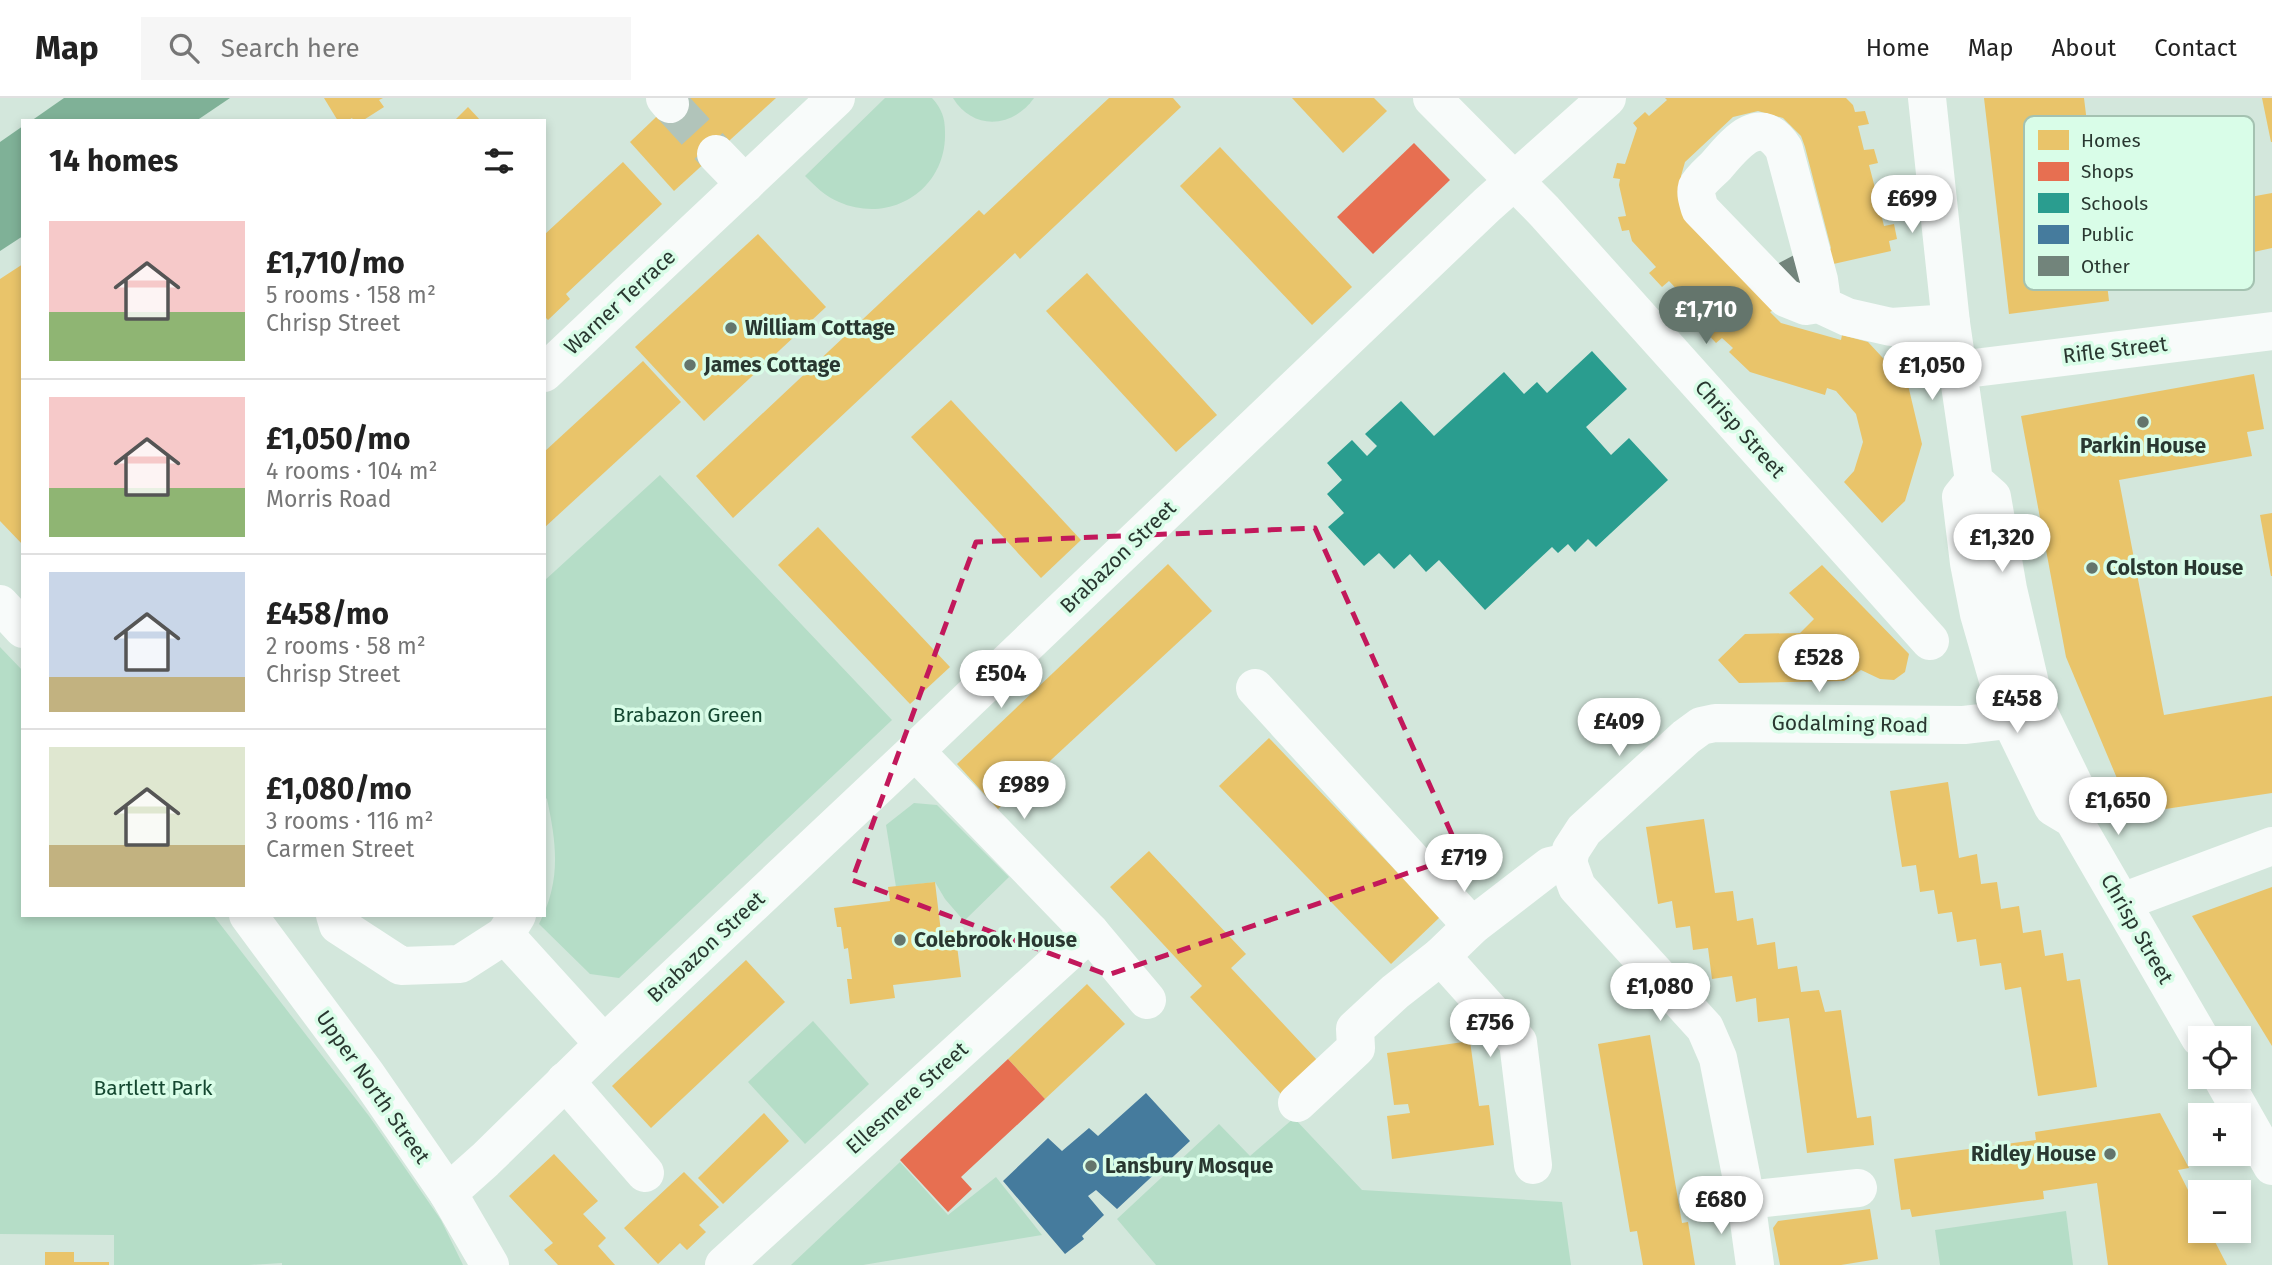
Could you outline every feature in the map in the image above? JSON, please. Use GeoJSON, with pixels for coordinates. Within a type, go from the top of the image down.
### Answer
{"type":"FeatureCollection","features":[{"type":"Feature","properties":{"kind":"street","name":"Warner Terrace"},"geometry":{"type":"LineString","coordinates":[[546,371],[836,98]]}},
{"type":"Feature","properties":{"kind":"street","name":"Chrisp Street"},"geometry":{"type":"LineString","coordinates":[[1432,98],[1554,221],[1930,640]]}},
{"type":"Feature","properties":{"kind":"street","name":"Brabazon Street"},"geometry":{"type":"LineString","coordinates":[[448,1192],[485,1160],[1477,214],[1607,98]]}},
{"type":"Feature","properties":{"kind":"street"},"geometry":{"type":"LineString","coordinates":[[1927,98],[1958,370]]}},
{"type":"Feature","properties":{"kind":"street"},"geometry":{"type":"LineString","coordinates":[[716,153],[745,184]]}},
{"type":"Feature","properties":{"kind":"street"},"geometry":{"type":"LineString","coordinates":[[1819,304],[1847,317],[1891,327],[1951,323]]}},
{"type":"Feature","properties":{"kind":"street","name":"Rifle Street"},"geometry":{"type":"LineString","coordinates":[[1958,370],[2272,331]]}},
{"type":"Feature","properties":{"kind":"street","name":"Chrisp Street"},"geometry":{"type":"LineString","coordinates":[[1958,370],[1974,481],[1992,496],[2008,589],[2006,653],[2053,807],[2073,819],[2193,1026]]}},
{"type":"Feature","properties":{"kind":"street"},"geometry":{"type":"LineString","coordinates":[[0,604],[21,627]]}},
{"type":"Feature","properties":{"kind":"street"},"geometry":{"type":"LineString","coordinates":[[1255,688],[1472,926]]}},
{"type":"Feature","properties":{"kind":"street","name":"Godalming Road"},"geometry":{"type":"LineString","coordinates":[[1573,849],[1686,737],[1701,726],[1715,723],[1964,725],[2026,718]]}},
{"type":"Feature","properties":{"kind":"street"},"geometry":{"type":"LineString","coordinates":[[915,751],[1090,932],[1147,1000]]}},
{"type":"Feature","properties":{"kind":"street"},"geometry":{"type":"LineString","coordinates":[[2122,902],[2272,846]]}},
{"type":"Feature","properties":{"kind":"street"},"geometry":{"type":"LineString","coordinates":[[1297,1103],[1356,1048],[1355,1029],[1395,992],[1441,956],[1472,926],[1573,849]]}},
{"type":"Feature","properties":{"kind":"street"},"geometry":{"type":"LineString","coordinates":[[1573,849],[1577,887],[1705,1028],[1718,1058],[1746,1200],[1755,1265]]}},
{"type":"Feature","properties":{"kind":"street","name":"Upper North Street"},"geometry":{"type":"LineString","coordinates":[[249,917],[366,1074],[448,1192],[490,1265]]}},
{"type":"Feature","properties":{"kind":"street"},"geometry":{"type":"LineString","coordinates":[[336,917],[338,925],[401,966],[460,964],[511,925],[604,1044]]}},
{"type":"Feature","properties":{"kind":"street","name":"Ellesmere Street"},"geometry":{"type":"LineString","coordinates":[[724,1265],[1090,932]]}},
{"type":"Feature","properties":{"kind":"street"},"geometry":{"type":"LineString","coordinates":[[1441,956],[1518,1042],[1533,1165]]}},
{"type":"Feature","properties":{"kind":"street"},"geometry":{"type":"LineString","coordinates":[[565,1081],[645,1173]]}},
{"type":"Feature","properties":{"kind":"street"},"geometry":{"type":"LineString","coordinates":[[2228,1089],[2272,1166]]}},
{"type":"Feature","properties":{"kind":"street"},"geometry":{"type":"LineString","coordinates":[[1746,1200],[1858,1188]]}},
{"type":"Feature","properties":{"kind":"highlighted area"},"geometry":{"type":"Polygon","coordinates":[[[1315,528],[1461,855],[1108,975],[852,880],[976,542],[1315,528]]]}},
{"type":"Feature","properties":{"kind":"green space"},"geometry":{"type":"Polygon","coordinates":[[[885,98],[932,98],[938,106],[944,118],[945,132],[943,152],[937,170],[926,185],[912,197],[896,205],[878,209],[859,208],[834,200],[805,176],[885,98]]]}},
{"type":"Feature","properties":{"kind":"green space"},"geometry":{"type":"Polygon","coordinates":[[[953,98],[1034,98],[1015,115],[993,122],[971,116],[961,109],[953,98]]]}},
{"type":"Feature","properties":{"kind":"green space","name":"Brabazon Green"},"geometry":{"type":"Polygon","coordinates":[[[660,475],[892,720],[619,978],[590,974],[539,924],[542,917],[546,917],[555,863],[546,798],[546,579],[660,475]]]}},
{"type":"Feature","properties":{"kind":"green space","name":"Bartlett Park"},"geometry":{"type":"Polygon","coordinates":[[[0,647],[21,669],[21,917],[215,917],[369,1116],[441,1220],[463,1265],[114,1265],[114,1235],[0,1234],[0,647]]]}},
{"type":"Feature","properties":{"kind":"green space"},"geometry":{"type":"Polygon","coordinates":[[[914,803],[937,805],[1009,877],[964,921],[945,899],[935,882],[896,887],[886,825],[914,803]]]}},
{"type":"Feature","properties":{"kind":"green space"},"geometry":{"type":"Polygon","coordinates":[[[813,1021],[869,1084],[805,1144],[748,1082],[813,1021]]]}},
{"type":"Feature","properties":{"kind":"green space"},"geometry":{"type":"Polygon","coordinates":[[[1294,1118],[1362,1190],[1562,1202],[1571,1265],[1156,1265],[1117,1219],[1219,1124],[1250,1156],[1294,1118]]]}},
{"type":"Feature","properties":{"kind":"green space"},"geometry":{"type":"Polygon","coordinates":[[[900,1162],[948,1215],[996,1177],[1042,1235],[863,1265],[791,1265],[900,1162]]]}},
{"type":"Feature","properties":{"kind":"green space"},"geometry":{"type":"Polygon","coordinates":[[[2066,1211],[2073,1265],[1940,1265],[1935,1230],[2066,1211]]]}},
{"type":"Feature","properties":{"kind":"shaded area"},"geometry":{"type":"Polygon","coordinates":[[[64,98],[230,98],[199,119],[34,119],[64,98]]]}},
{"type":"Feature","properties":{"kind":"shaded area"},"geometry":{"type":"Polygon","coordinates":[[[21,127],[21,237],[0,251],[0,142],[21,127]]]}},
{"type":"Feature","properties":{"kind":"building: Homes"},"geometry":{"type":"Polygon","coordinates":[[[324,98],[383,98],[379,100],[384,107],[365,119],[337,119],[324,98]]]}},
{"type":"Feature","properties":{"kind":"building: Homes"},"geometry":{"type":"Polygon","coordinates":[[[676,98],[776,98],[674,191],[630,142],[676,98]]]}},
{"type":"Feature","properties":{"kind":"building: Homes"},"geometry":{"type":"Polygon","coordinates":[[[1109,98],[1173,98],[1181,107],[1020,259],[1015,253],[733,518],[696,476],[979,210],[984,215],[1109,98]]]}},
{"type":"Feature","properties":{"kind":"building: Homes"},"geometry":{"type":"Polygon","coordinates":[[[1292,98],[1374,98],[1387,111],[1343,153],[1292,98]]]}},
{"type":"Feature","properties":{"kind":"building: Homes"},"geometry":{"type":"Polygon","coordinates":[[[1665,98],[1846,98],[1853,105],[1855,112],[1865,111],[1869,124],[1858,126],[1864,150],[1874,149],[1878,163],[1869,165],[1875,188],[1885,185],[1889,200],[1878,202],[1884,226],[1894,224],[1897,239],[1889,241],[1891,251],[1829,265],[1826,254],[1831,248],[1805,147],[1801,136],[1783,118],[1758,111],[1733,117],[1685,162],[1681,176],[1775,309],[1770,312],[1781,323],[1841,340],[1842,335],[1868,342],[1908,385],[1922,444],[1905,501],[1882,523],[1844,482],[1854,471],[1863,442],[1856,414],[1836,391],[1827,388],[1825,395],[1750,372],[1729,352],[1733,348],[1722,338],[1716,343],[1704,330],[1711,325],[1696,309],[1689,316],[1676,302],[1683,296],[1669,281],[1662,287],[1649,273],[1656,267],[1632,241],[1629,230],[1622,231],[1618,217],[1626,216],[1620,179],[1613,178],[1617,163],[1625,164],[1637,128],[1633,123],[1645,112],[1649,116],[1667,100],[1665,98]]]}},
{"type":"Feature","properties":{"kind":"building: Homes"},"geometry":{"type":"Polygon","coordinates":[[[1984,98],[2084,98],[2086,116],[2024,116],[2024,290],[2108,290],[2109,301],[2009,314],[1984,98]]]}},
{"type":"Feature","properties":{"kind":"building: Homes"},"geometry":{"type":"Polygon","coordinates":[[[2262,98],[2272,98],[2272,142],[2271,142],[2262,98]]]}},
{"type":"Feature","properties":{"kind":"building: Homes"},"geometry":{"type":"Polygon","coordinates":[[[468,107],[479,119],[456,119],[468,107]]]}},
{"type":"Feature","properties":{"kind":"building: Homes"},"geometry":{"type":"Polygon","coordinates":[[[1220,147],[1352,287],[1312,325],[1180,186],[1220,147]]]}},
{"type":"Feature","properties":{"kind":"building: Homes"},"geometry":{"type":"Polygon","coordinates":[[[623,162],[662,204],[566,294],[570,299],[548,320],[546,233],[623,162]]]}},
{"type":"Feature","properties":{"kind":"building: Homes"},"geometry":{"type":"Polygon","coordinates":[[[2272,193],[2272,248],[2254,252],[2254,196],[2272,193]]]}},
{"type":"Feature","properties":{"kind":"building: Homes"},"geometry":{"type":"Polygon","coordinates":[[[758,234],[826,307],[704,421],[635,347],[758,234]]]}},
{"type":"Feature","properties":{"kind":"building: Homes"},"geometry":{"type":"Polygon","coordinates":[[[21,265],[21,543],[0,521],[0,279],[21,265]]]}},
{"type":"Feature","properties":{"kind":"building: Homes"},"geometry":{"type":"Polygon","coordinates":[[[1087,273],[1217,415],[1176,452],[1046,311],[1087,273]]]}},
{"type":"Feature","properties":{"kind":"building: Homes"},"geometry":{"type":"Polygon","coordinates":[[[643,361],[681,402],[546,526],[546,450],[643,361]]]}},
{"type":"Feature","properties":{"kind":"building: Homes"},"geometry":{"type":"Polygon","coordinates":[[[2254,374],[2264,429],[2247,432],[2252,456],[2119,480],[2164,715],[2272,696],[2272,793],[2132,814],[2066,657],[2021,416],[2254,374]]]}},
{"type":"Feature","properties":{"kind":"building: Homes"},"geometry":{"type":"Polygon","coordinates":[[[951,400],[1081,540],[1041,578],[911,437],[951,400]]]}},
{"type":"Feature","properties":{"kind":"building: Homes"},"geometry":{"type":"Polygon","coordinates":[[[2272,513],[2272,576],[2271,576],[2260,515],[2272,513]]]}},
{"type":"Feature","properties":{"kind":"building: Homes"},"geometry":{"type":"Polygon","coordinates":[[[818,527],[950,667],[910,704],[778,565],[818,527]]]}},
{"type":"Feature","properties":{"kind":"building: Homes"},"geometry":{"type":"Polygon","coordinates":[[[1168,564],[1212,611],[998,809],[957,764],[1168,564]]]}},
{"type":"Feature","properties":{"kind":"building: Homes"},"geometry":{"type":"Polygon","coordinates":[[[1822,565],[1909,654],[1905,672],[1894,680],[1880,679],[1861,670],[1844,681],[1739,683],[1718,660],[1745,634],[1800,633],[1814,619],[1789,593],[1822,565]]]}},
{"type":"Feature","properties":{"kind":"building: Homes"},"geometry":{"type":"Polygon","coordinates":[[[1269,738],[1440,917],[1391,964],[1219,786],[1269,738]]]}},
{"type":"Feature","properties":{"kind":"building: Homes"},"geometry":{"type":"Polygon","coordinates":[[[1948,782],[1959,858],[1977,854],[1981,884],[1997,882],[2001,909],[2019,906],[2023,933],[2041,930],[2045,956],[2063,953],[2067,981],[2080,979],[2097,1087],[2038,1096],[2021,987],[2005,990],[2001,963],[1980,966],[1976,939],[1957,942],[1952,912],[1938,914],[1934,890],[1920,892],[1916,865],[1902,867],[1890,791],[1948,782]]]}},
{"type":"Feature","properties":{"kind":"building: Homes"},"geometry":{"type":"Polygon","coordinates":[[[1704,819],[1715,893],[1733,891],[1737,921],[1753,918],[1757,945],[1775,942],[1778,969],[1797,966],[1801,992],[1819,990],[1825,1012],[1841,1010],[1857,1118],[1871,1116],[1874,1145],[1807,1153],[1789,1018],[1758,1022],[1756,998],[1736,1002],[1732,976],[1712,979],[1708,948],[1693,950],[1690,926],[1676,928],[1672,901],[1658,904],[1646,827],[1704,819]]]}},
{"type":"Feature","properties":{"kind":"building: Homes"},"geometry":{"type":"Polygon","coordinates":[[[1149,851],[1246,954],[1231,968],[1317,1060],[1281,1094],[1190,997],[1202,986],[1110,887],[1149,851]]]}},
{"type":"Feature","properties":{"kind":"building: Homes","name":"Colebrook House"},"geometry":{"type":"Polygon","coordinates":[[[935,882],[941,932],[955,930],[961,977],[893,985],[895,998],[850,1004],[847,979],[852,979],[848,948],[844,949],[841,927],[837,927],[834,908],[890,901],[888,887],[935,882]]]}},
{"type":"Feature","properties":{"kind":"building: Homes"},"geometry":{"type":"Polygon","coordinates":[[[2272,887],[2272,1046],[2192,916],[2272,887]]]}},
{"type":"Feature","properties":{"kind":"building: Homes"},"geometry":{"type":"Polygon","coordinates":[[[746,960],[785,1002],[651,1128],[612,1086],[746,960]]]}},
{"type":"Feature","properties":{"kind":"building: Homes"},"geometry":{"type":"Polygon","coordinates":[[[1087,984],[1125,1024],[1045,1099],[1008,1059],[1087,984]]]}},
{"type":"Feature","properties":{"kind":"building: Homes"},"geometry":{"type":"Polygon","coordinates":[[[1650,1035],[1682,1223],[1688,1222],[1695,1265],[1643,1265],[1637,1231],[1630,1232],[1598,1044],[1650,1035]]]}},
{"type":"Feature","properties":{"kind":"building: Homes"},"geometry":{"type":"Polygon","coordinates":[[[1470,1041],[1479,1106],[1489,1105],[1494,1145],[1392,1159],[1387,1116],[1410,1113],[1408,1104],[1394,1105],[1387,1053],[1470,1041]]]}},
{"type":"Feature","properties":{"kind":"building: Homes"},"geometry":{"type":"Polygon","coordinates":[[[764,1113],[789,1141],[723,1204],[698,1178],[764,1113]]]}},
{"type":"Feature","properties":{"kind":"building: Homes"},"geometry":{"type":"Polygon","coordinates":[[[2160,1113],[2189,1168],[2178,1170],[2188,1190],[2188,1243],[2216,1243],[2227,1265],[2108,1265],[2097,1183],[2043,1191],[2044,1199],[1912,1217],[1910,1209],[1901,1210],[1894,1159],[2036,1140],[2035,1132],[2160,1113]]]}},
{"type":"Feature","properties":{"kind":"building: Homes"},"geometry":{"type":"Polygon","coordinates":[[[554,1154],[598,1201],[583,1214],[606,1238],[598,1246],[615,1265],[558,1265],[544,1250],[553,1243],[509,1196],[554,1154]]]}},
{"type":"Feature","properties":{"kind":"building: Homes"},"geometry":{"type":"Polygon","coordinates":[[[684,1172],[719,1207],[699,1225],[706,1232],[687,1250],[680,1243],[658,1264],[624,1228],[684,1172]]]}},
{"type":"Feature","properties":{"kind":"building: Homes"},"geometry":{"type":"Polygon","coordinates":[[[1870,1209],[1878,1259],[1841,1265],[1780,1265],[1773,1228],[1778,1221],[1870,1209]]]}},
{"type":"Feature","properties":{"kind":"building: Homes"},"geometry":{"type":"Polygon","coordinates":[[[45,1252],[74,1252],[74,1262],[109,1262],[109,1265],[45,1265],[45,1252]]]}},
{"type":"Feature","properties":{"kind":"building: Shops"},"geometry":{"type":"Polygon","coordinates":[[[1414,143],[1450,180],[1373,254],[1337,217],[1414,143]]]}},
{"type":"Feature","properties":{"kind":"building: Shops"},"geometry":{"type":"Polygon","coordinates":[[[1008,1059],[1045,1099],[961,1177],[972,1189],[948,1212],[900,1160],[1008,1059]]]}},
{"type":"Feature","properties":{"kind":"building: Schools"},"geometry":{"type":"Polygon","coordinates":[[[1592,351],[1627,389],[1586,427],[1611,455],[1629,438],[1668,480],[1596,547],[1588,539],[1575,552],[1568,544],[1558,553],[1552,547],[1485,610],[1439,560],[1426,572],[1410,554],[1394,569],[1379,553],[1364,566],[1328,527],[1344,513],[1327,494],[1342,480],[1327,463],[1352,440],[1367,456],[1377,446],[1365,434],[1401,401],[1434,436],[1504,372],[1524,394],[1537,382],[1547,393],[1592,351]]]}},
{"type":"Feature","properties":{"kind":"building: Public","name":"Lansbury Mosque"},"geometry":{"type":"Polygon","coordinates":[[[1146,1093],[1190,1141],[1117,1209],[1096,1190],[1088,1196],[1104,1215],[1082,1236],[1084,1239],[1065,1254],[1003,1181],[1048,1138],[1062,1151],[1089,1128],[1098,1136],[1146,1093]]]}},
{"type":"Feature","properties":{"kind":"building: Other"},"geometry":{"type":"Polygon","coordinates":[[[1800,252],[1815,281],[1789,294],[1775,265],[1800,252]]]}},
{"type":"Feature","properties":{"kind":"tunnel"},"geometry":{"type":"LineString","coordinates":[[670,104],[716,154]]}},
{"type":"Feature","properties":{"kind":"place","name":"William Cottage"},"geometry":{"type":"Point","coordinates":[731,328]}},
{"type":"Feature","properties":{"kind":"place","name":"James Cottage"},"geometry":{"type":"Point","coordinates":[690,365]}},
{"type":"Feature","properties":{"kind":"place","name":"Parkin House"},"geometry":{"type":"Point","coordinates":[2143,422]}},
{"type":"Feature","properties":{"kind":"place","name":"Colston House"},"geometry":{"type":"Point","coordinates":[2092,568]}},
{"type":"Feature","properties":{"kind":"place","name":"Colebrook House"},"geometry":{"type":"Point","coordinates":[900,940]}},
{"type":"Feature","properties":{"kind":"place","name":"Ridley House"},"geometry":{"type":"Point","coordinates":[2110,1154]}},
{"type":"Feature","properties":{"kind":"place","name":"Lansbury Mosque"},"geometry":{"type":"Point","coordinates":[1091,1166]}}]}
